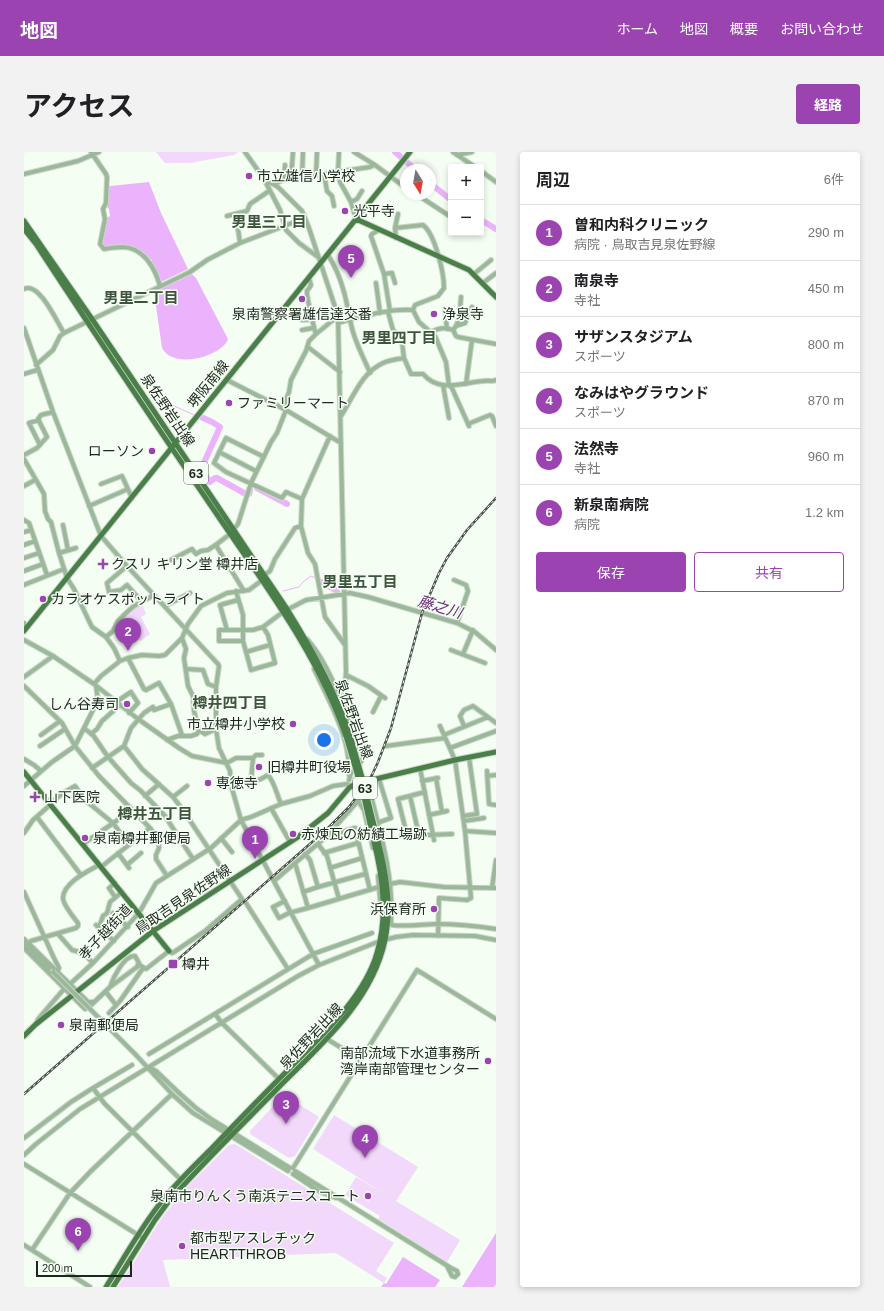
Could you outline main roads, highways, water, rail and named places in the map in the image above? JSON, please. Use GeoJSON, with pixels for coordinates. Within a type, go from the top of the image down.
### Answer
{"type":"FeatureCollection","features":[{"type":"Feature","properties":{"kind":"main road","name":"堺阪南線"},"geometry":{"type":"LineString","coordinates":[[25,630],[410,152]]}},
{"type":"Feature","properties":{"kind":"main road"},"geometry":{"type":"LineString","coordinates":[[356,219],[469,270],[496,297]]}},
{"type":"Feature","properties":{"kind":"main road","name":"泉佐野岩出線"},"geometry":{"type":"LineString","coordinates":[[24,221],[172,448],[264,575],[325,683],[348,735]]}},
{"type":"Feature","properties":{"kind":"main road","name":"泉佐野岩出線"},"geometry":{"type":"LineString","coordinates":[[24,230],[36,244],[176,443],[261,580],[304,636],[328,682],[348,735],[387,885],[388,907],[383,940],[374,975],[361,998],[327,1038],[162,1200],[138,1235],[106,1287]]}},
{"type":"Feature","properties":{"kind":"main road","name":"鳥取吉見泉佐野線"},"geometry":{"type":"LineString","coordinates":[[24,1036],[35,1025],[153,931],[290,842],[312,826],[328,813],[352,786],[420,768],[496,752]]}},
{"type":"Feature","properties":{"kind":"main road"},"geometry":{"type":"LineString","coordinates":[[24,772],[169,951]]}},
{"type":"Feature","properties":{"kind":"main road","name":"泉佐野岩出線"},"geometry":{"type":"LineString","coordinates":[[113,1287],[143,1238],[169,1201],[279,1079],[347,1008],[370,971],[383,940],[383,886],[376,842]]}},
{"type":"Feature","properties":{"kind":"waterway"},"geometry":{"type":"LineString","coordinates":[[395,152],[409,164]]}},
{"type":"Feature","properties":{"kind":"waterway"},"geometry":{"type":"LineString","coordinates":[[436,188],[448,198]]}},
{"type":"Feature","properties":{"kind":"waterway"},"geometry":{"type":"LineString","coordinates":[[484,222],[496,229]]}},
{"type":"Feature","properties":{"kind":"waterway","name":"藤之川"},"geometry":{"type":"LineString","coordinates":[[156,401],[172,405],[194,415]]}},
{"type":"Feature","properties":{"kind":"waterway","name":"藤之川"},"geometry":{"type":"LineString","coordinates":[[201,417],[220,427],[201,469],[210,482],[217,478],[246,494],[249,494],[250,490]]}},
{"type":"Feature","properties":{"kind":"waterway","name":"藤之川"},"geometry":{"type":"LineString","coordinates":[[257,488],[287,504]]}},
{"type":"Feature","properties":{"kind":"waterway"},"geometry":{"type":"LineString","coordinates":[[283,591],[299,587],[311,576],[315,578]]}},
{"type":"Feature","properties":{"kind":"waterway","name":"藤之川"},"geometry":{"type":"LineString","coordinates":[[321,582],[337,591]]}},
{"type":"Feature","properties":{"kind":"railway"},"geometry":{"type":"LineString","coordinates":[[24,1094],[327,829],[349,807],[372,775],[378,762],[391,728],[422,613],[439,573],[447,558],[467,530],[496,498]]}},
{"type":"Feature","properties":{"kind":"place","name":"市立雄信小学校"},"geometry":{"type":"Point","coordinates":[249,176]}},
{"type":"Feature","properties":{"kind":"place","name":"光平寺"},"geometry":{"type":"Point","coordinates":[345,211]}},
{"type":"Feature","properties":{"kind":"place","name":"法然寺"},"geometry":{"type":"Point","coordinates":[351,278]}},
{"type":"Feature","properties":{"kind":"place","name":"泉南警察署雄信達交番"},"geometry":{"type":"Point","coordinates":[302,299]}},
{"type":"Feature","properties":{"kind":"place","name":"浄泉寺"},"geometry":{"type":"Point","coordinates":[434,314]}},
{"type":"Feature","properties":{"kind":"place","name":"ファミリーマート"},"geometry":{"type":"Point","coordinates":[229,403]}},
{"type":"Feature","properties":{"kind":"place","name":"ローソン"},"geometry":{"type":"Point","coordinates":[152,451]}},
{"type":"Feature","properties":{"kind":"place","name":"クスリ キリン堂 樽井店"},"geometry":{"type":"Point","coordinates":[103,564]}},
{"type":"Feature","properties":{"kind":"place","name":"カラオケスポットライト"},"geometry":{"type":"Point","coordinates":[43,599]}},
{"type":"Feature","properties":{"kind":"place","name":"南泉寺"},"geometry":{"type":"Point","coordinates":[128,651]}},
{"type":"Feature","properties":{"kind":"place","name":"しん谷寿司"},"geometry":{"type":"Point","coordinates":[127,704]}},
{"type":"Feature","properties":{"kind":"place","name":"市立樽井小学校"},"geometry":{"type":"Point","coordinates":[293,724]}},
{"type":"Feature","properties":{"kind":"place","name":"旧樽井町役場"},"geometry":{"type":"Point","coordinates":[259,767]}},
{"type":"Feature","properties":{"kind":"place","name":"専徳寺"},"geometry":{"type":"Point","coordinates":[208,783]}},
{"type":"Feature","properties":{"kind":"place","name":"山下医院"},"geometry":{"type":"Point","coordinates":[35,797]}},
{"type":"Feature","properties":{"kind":"place","name":"赤煉瓦の紡績工場跡"},"geometry":{"type":"Point","coordinates":[293,834]}},
{"type":"Feature","properties":{"kind":"place","name":"泉南樽井郵便局"},"geometry":{"type":"Point","coordinates":[85,838]}},
{"type":"Feature","properties":{"kind":"place","name":"曽和内科クリニック"},"geometry":{"type":"Point","coordinates":[255,859]}},
{"type":"Feature","properties":{"kind":"place","name":"浜保育所"},"geometry":{"type":"Point","coordinates":[434,909]}},
{"type":"Feature","properties":{"kind":"place","name":"樽井"},"geometry":{"type":"Point","coordinates":[173,964]}},
{"type":"Feature","properties":{"kind":"place","name":"泉南郵便局"},"geometry":{"type":"Point","coordinates":[61,1025]}},
{"type":"Feature","properties":{"kind":"place","name":"南部流域下水道事務所 湾岸南部管理センター"},"geometry":{"type":"Point","coordinates":[488,1061]}},
{"type":"Feature","properties":{"kind":"place","name":"サザンスタジアム"},"geometry":{"type":"Point","coordinates":[286,1124]}},
{"type":"Feature","properties":{"kind":"place","name":"なみはやグラウンド"},"geometry":{"type":"Point","coordinates":[365,1158]}},
{"type":"Feature","properties":{"kind":"place","name":"泉南市りんくう南浜テニスコート"},"geometry":{"type":"Point","coordinates":[368,1196]}},
{"type":"Feature","properties":{"kind":"place","name":"都市型アスレチック HEARTTHROB"},"geometry":{"type":"Point","coordinates":[182,1246]}},
{"type":"Feature","properties":{"kind":"place","name":"新泉南病院"},"geometry":{"type":"Point","coordinates":[78,1251]}},
{"type":"Feature","properties":{"kind":"district","name":"男里三丁目"},"geometry":{"type":"Point","coordinates":[269,222]}},
{"type":"Feature","properties":{"kind":"district","name":"男里二丁目"},"geometry":{"type":"Point","coordinates":[141,298]}},
{"type":"Feature","properties":{"kind":"district","name":"男里四丁目"},"geometry":{"type":"Point","coordinates":[399,338]}},
{"type":"Feature","properties":{"kind":"district","name":"男里五丁目"},"geometry":{"type":"Point","coordinates":[360,582]}},
{"type":"Feature","properties":{"kind":"district","name":"樽井四丁目"},"geometry":{"type":"Point","coordinates":[230,703]}},
{"type":"Feature","properties":{"kind":"district","name":"樽井五丁目"},"geometry":{"type":"Point","coordinates":[155,814]}}]}
